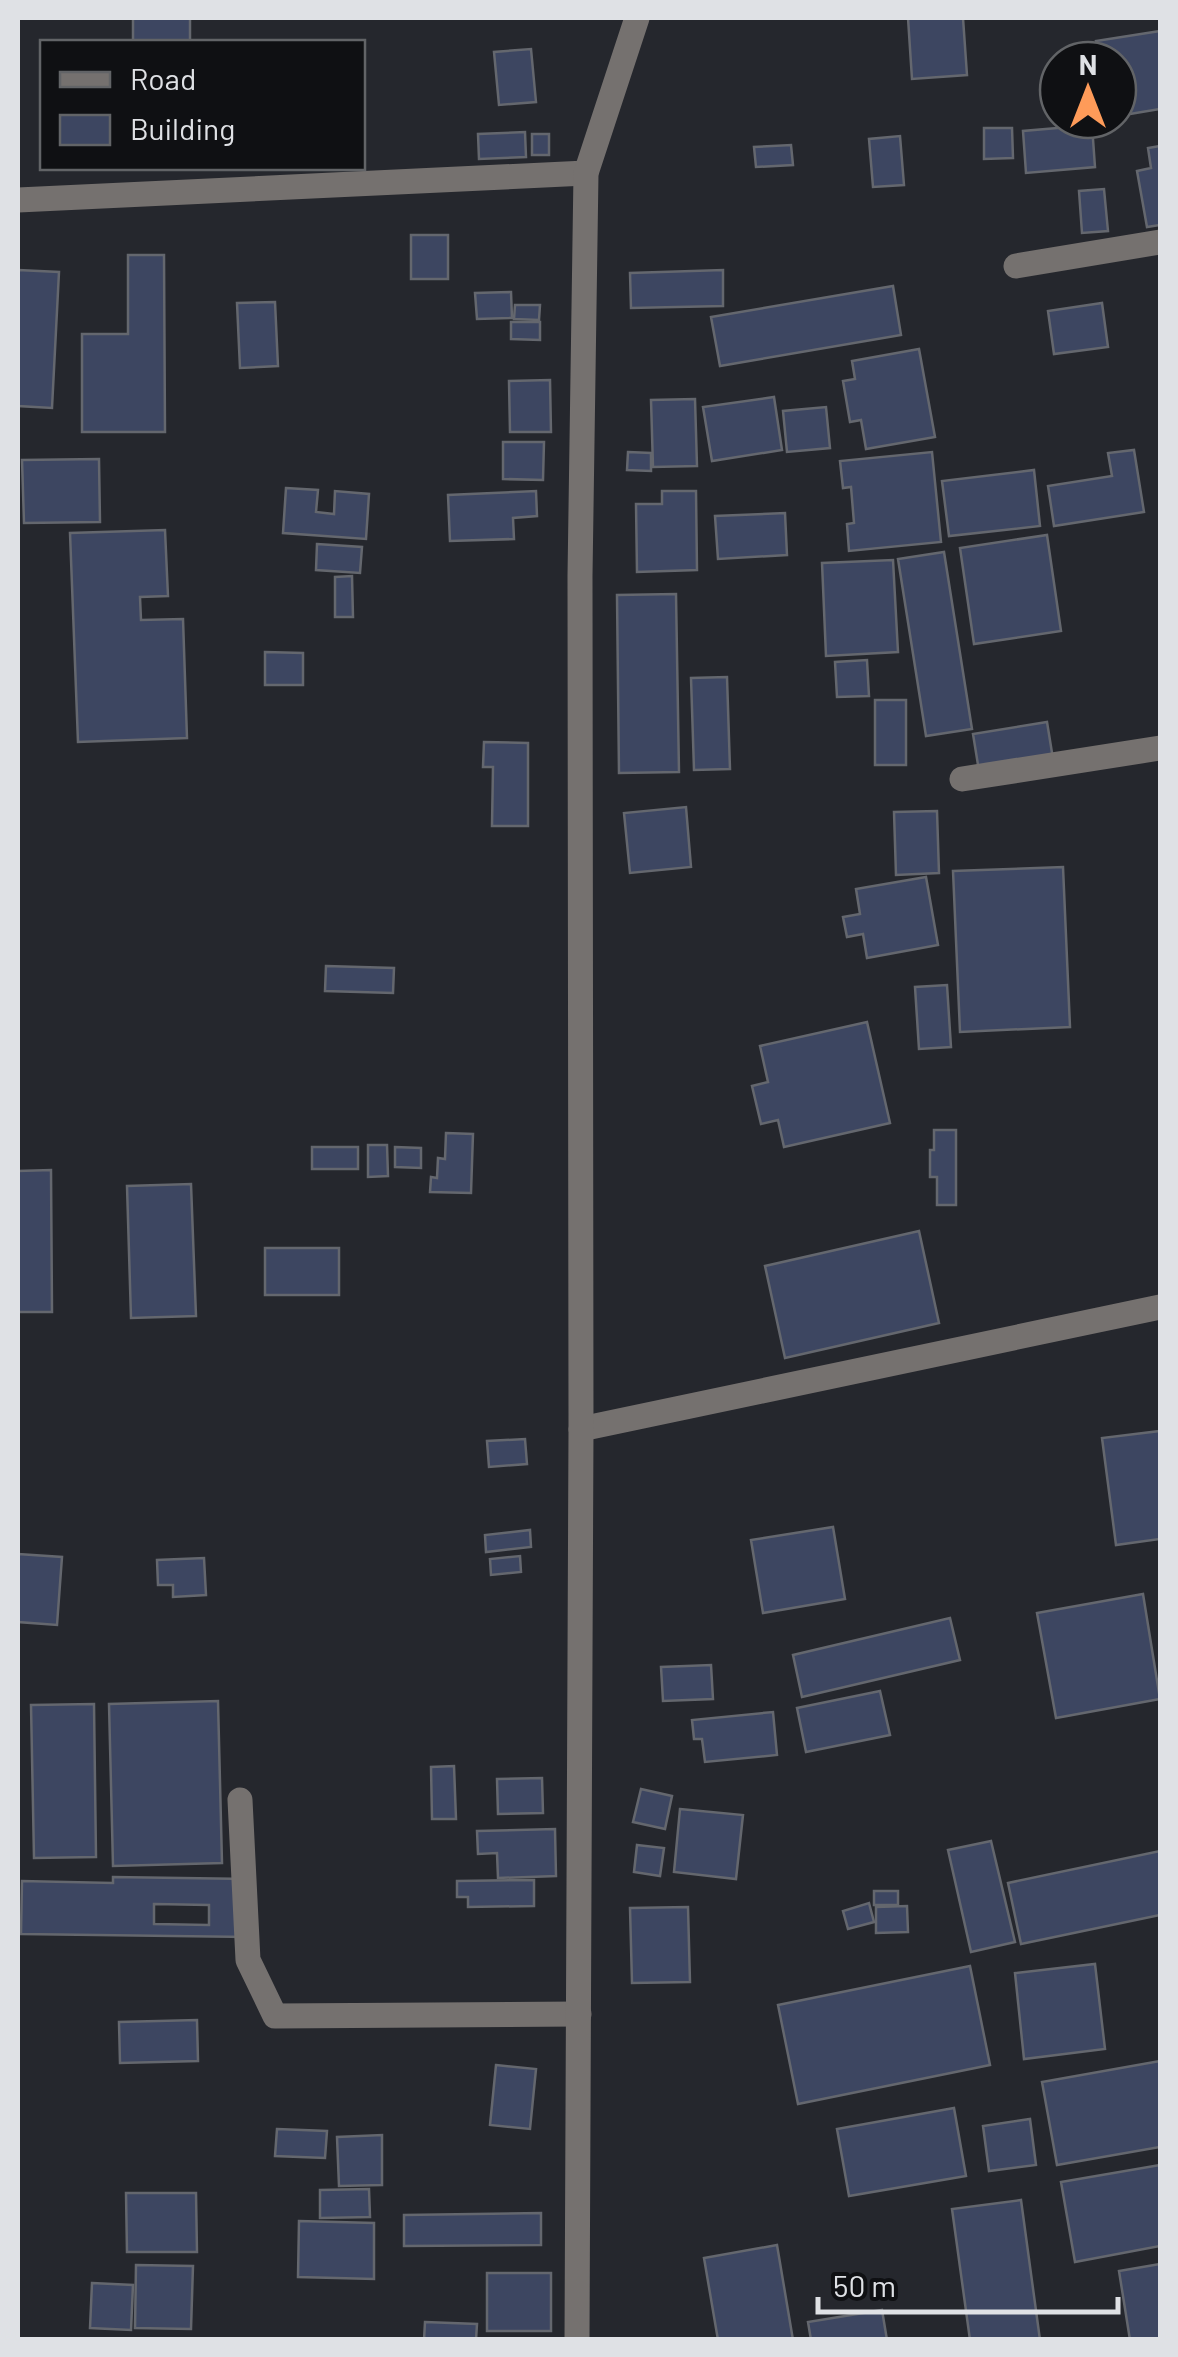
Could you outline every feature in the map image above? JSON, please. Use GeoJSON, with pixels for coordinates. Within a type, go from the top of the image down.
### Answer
{"type":"FeatureCollection","features":[{"type":"Feature","properties":{"kind":"street"},"geometry":{"type":"LineString","coordinates":[[576,2340],[580,576],[586,173],[636,18]]}},
{"type":"Feature","properties":{"kind":"street"},"geometry":{"type":"LineString","coordinates":[[18,200],[586,173]]}},
{"type":"Feature","properties":{"kind":"street"},"geometry":{"type":"LineString","coordinates":[[1016,266],[1160,242]]}},
{"type":"Feature","properties":{"kind":"street"},"geometry":{"type":"LineString","coordinates":[[962,779],[1160,748]]}},
{"type":"Feature","properties":{"kind":"street"},"geometry":{"type":"LineString","coordinates":[[581,1429],[1160,1308]]}},
{"type":"Feature","properties":{"kind":"street"},"geometry":{"type":"LineString","coordinates":[[240,1800],[248,1960],[275,2016],[578,2014]]}},
{"type":"Feature","properties":{"kind":"building"},"geometry":{"type":"Polygon","coordinates":[[[133,18],[190,18],[190,40],[133,40],[133,18]]]}},
{"type":"Feature","properties":{"kind":"building"},"geometry":{"type":"Polygon","coordinates":[[[908,18],[963,18],[967,75],[912,79],[908,18]]]}},
{"type":"Feature","properties":{"kind":"building"},"geometry":{"type":"Polygon","coordinates":[[[1160,31],[1160,109],[1138,113],[1138,40],[1102,40],[1160,31]]]}},
{"type":"Feature","properties":{"kind":"building"},"geometry":{"type":"Polygon","coordinates":[[[531,49],[536,102],[499,105],[494,52],[531,49]]]}},
{"type":"Feature","properties":{"kind":"building"},"geometry":{"type":"Polygon","coordinates":[[[984,128],[1012,128],[1013,158],[984,159],[984,128]]]}},
{"type":"Feature","properties":{"kind":"building"},"geometry":{"type":"Polygon","coordinates":[[[1038,130],[1038,140],[1093,140],[1095,167],[1026,173],[1023,131],[1038,130]]]}},
{"type":"Feature","properties":{"kind":"building"},"geometry":{"type":"Polygon","coordinates":[[[525,132],[526,157],[479,159],[478,134],[525,132]]]}},
{"type":"Feature","properties":{"kind":"building"},"geometry":{"type":"Polygon","coordinates":[[[532,134],[549,134],[549,155],[532,155],[532,134]]]}},
{"type":"Feature","properties":{"kind":"building"},"geometry":{"type":"Polygon","coordinates":[[[900,136],[904,185],[873,187],[869,139],[900,136]]]}},
{"type":"Feature","properties":{"kind":"building"},"geometry":{"type":"Polygon","coordinates":[[[791,145],[793,165],[756,167],[754,147],[791,145]]]}},
{"type":"Feature","properties":{"kind":"building"},"geometry":{"type":"Polygon","coordinates":[[[1160,146],[1160,225],[1147,227],[1137,171],[1151,168],[1148,148],[1160,146]]]}},
{"type":"Feature","properties":{"kind":"building"},"geometry":{"type":"Polygon","coordinates":[[[1104,189],[1108,231],[1082,233],[1079,191],[1104,189]]]}},
{"type":"Feature","properties":{"kind":"building"},"geometry":{"type":"Polygon","coordinates":[[[411,235],[448,235],[448,279],[411,279],[411,235]]]}},
{"type":"Feature","properties":{"kind":"building"},"geometry":{"type":"Polygon","coordinates":[[[128,255],[164,255],[165,432],[82,432],[82,334],[128,334],[128,255]]]}},
{"type":"Feature","properties":{"kind":"building"},"geometry":{"type":"Polygon","coordinates":[[[18,270],[59,272],[52,408],[18,406],[18,270]]]}},
{"type":"Feature","properties":{"kind":"building"},"geometry":{"type":"Polygon","coordinates":[[[723,270],[723,306],[631,308],[630,273],[723,270]]]}},
{"type":"Feature","properties":{"kind":"building"},"geometry":{"type":"Polygon","coordinates":[[[893,286],[901,335],[720,366],[711,317],[893,286]]]}},
{"type":"Feature","properties":{"kind":"building"},"geometry":{"type":"Polygon","coordinates":[[[511,292],[512,318],[477,319],[475,293],[511,292]]]}},
{"type":"Feature","properties":{"kind":"building"},"geometry":{"type":"Polygon","coordinates":[[[275,302],[278,366],[240,368],[237,303],[275,302]]]}},
{"type":"Feature","properties":{"kind":"building"},"geometry":{"type":"Polygon","coordinates":[[[1102,303],[1108,347],[1054,354],[1048,311],[1102,303]]]}},
{"type":"Feature","properties":{"kind":"building"},"geometry":{"type":"Polygon","coordinates":[[[515,305],[540,305],[539,320],[514,319],[515,305]]]}},
{"type":"Feature","properties":{"kind":"building"},"geometry":{"type":"Polygon","coordinates":[[[511,322],[540,322],[540,340],[511,339],[511,322]]]}},
{"type":"Feature","properties":{"kind":"building"},"geometry":{"type":"Polygon","coordinates":[[[919,349],[935,437],[866,449],[861,420],[850,422],[843,381],[855,379],[852,361],[919,349]]]}},
{"type":"Feature","properties":{"kind":"building"},"geometry":{"type":"Polygon","coordinates":[[[550,380],[551,432],[510,432],[509,381],[550,380]]]}},
{"type":"Feature","properties":{"kind":"building"},"geometry":{"type":"Polygon","coordinates":[[[774,397],[782,450],[712,461],[703,407],[774,397]]]}},
{"type":"Feature","properties":{"kind":"building"},"geometry":{"type":"Polygon","coordinates":[[[695,399],[697,466],[653,467],[651,400],[695,399]]]}},
{"type":"Feature","properties":{"kind":"building"},"geometry":{"type":"Polygon","coordinates":[[[826,407],[830,448],[787,452],[783,411],[826,407]]]}},
{"type":"Feature","properties":{"kind":"building"},"geometry":{"type":"Polygon","coordinates":[[[503,442],[544,442],[543,480],[503,479],[503,442]]]}},
{"type":"Feature","properties":{"kind":"building"},"geometry":{"type":"Polygon","coordinates":[[[1134,450],[1144,512],[1054,526],[1048,486],[1112,476],[1108,453],[1134,450]]]}},
{"type":"Feature","properties":{"kind":"building"},"geometry":{"type":"Polygon","coordinates":[[[628,452],[651,453],[651,471],[627,470],[628,452]]]}},
{"type":"Feature","properties":{"kind":"building"},"geometry":{"type":"Polygon","coordinates":[[[932,452],[941,542],[849,551],[847,524],[854,523],[851,487],[843,488],[840,461],[932,452]]]}},
{"type":"Feature","properties":{"kind":"building"},"geometry":{"type":"Polygon","coordinates":[[[99,459],[100,522],[24,523],[22,460],[99,459]]]}},
{"type":"Feature","properties":{"kind":"building"},"geometry":{"type":"Polygon","coordinates":[[[1034,470],[1040,526],[949,536],[942,481],[1034,470]]]}},
{"type":"Feature","properties":{"kind":"building"},"geometry":{"type":"Polygon","coordinates":[[[286,488],[318,490],[316,512],[334,514],[335,491],[369,494],[366,539],[283,533],[286,488]]]}},
{"type":"Feature","properties":{"kind":"building"},"geometry":{"type":"Polygon","coordinates":[[[536,491],[537,516],[513,518],[514,539],[450,541],[448,495],[536,491]]]}},
{"type":"Feature","properties":{"kind":"building"},"geometry":{"type":"Polygon","coordinates":[[[662,491],[696,491],[697,570],[637,572],[636,504],[662,504],[662,491]]]}},
{"type":"Feature","properties":{"kind":"building"},"geometry":{"type":"Polygon","coordinates":[[[785,513],[787,555],[718,559],[715,516],[785,513]]]}},
{"type":"Feature","properties":{"kind":"building"},"geometry":{"type":"Polygon","coordinates":[[[165,530],[168,596],[140,597],[141,620],[183,619],[187,738],[78,742],[70,533],[165,530]]]}},
{"type":"Feature","properties":{"kind":"building"},"geometry":{"type":"Polygon","coordinates":[[[1047,535],[1061,631],[974,644],[960,548],[1047,535]]]}},
{"type":"Feature","properties":{"kind":"building"},"geometry":{"type":"Polygon","coordinates":[[[317,544],[362,547],[360,573],[316,570],[317,544]]]}},
{"type":"Feature","properties":{"kind":"building"},"geometry":{"type":"Polygon","coordinates":[[[944,552],[972,729],[926,736],[898,559],[944,552]]]}},
{"type":"Feature","properties":{"kind":"building"},"geometry":{"type":"Polygon","coordinates":[[[893,560],[898,652],[826,656],[822,563],[893,560]]]}},
{"type":"Feature","properties":{"kind":"building"},"geometry":{"type":"Polygon","coordinates":[[[352,576],[353,617],[335,617],[335,577],[352,576]]]}},
{"type":"Feature","properties":{"kind":"building"},"geometry":{"type":"Polygon","coordinates":[[[676,594],[679,772],[619,773],[617,595],[676,594]]]}},
{"type":"Feature","properties":{"kind":"building"},"geometry":{"type":"Polygon","coordinates":[[[265,652],[303,653],[303,685],[265,685],[265,652]]]}},
{"type":"Feature","properties":{"kind":"building"},"geometry":{"type":"Polygon","coordinates":[[[867,660],[869,696],[837,697],[835,662],[867,660]]]}},
{"type":"Feature","properties":{"kind":"building"},"geometry":{"type":"Polygon","coordinates":[[[727,677],[730,769],[694,770],[691,678],[727,677]]]}},
{"type":"Feature","properties":{"kind":"building"},"geometry":{"type":"Polygon","coordinates":[[[875,700],[906,700],[906,765],[875,765],[875,700]]]}},
{"type":"Feature","properties":{"kind":"building"},"geometry":{"type":"Polygon","coordinates":[[[1047,722],[1053,759],[979,771],[973,734],[1047,722]]]}},
{"type":"Feature","properties":{"kind":"building"},"geometry":{"type":"Polygon","coordinates":[[[484,742],[528,743],[528,826],[492,826],[493,767],[483,767],[484,742]]]}},
{"type":"Feature","properties":{"kind":"building"},"geometry":{"type":"Polygon","coordinates":[[[686,807],[691,867],[630,873],[624,813],[686,807]]]}},
{"type":"Feature","properties":{"kind":"building"},"geometry":{"type":"Polygon","coordinates":[[[937,811],[939,873],[896,875],[894,812],[937,811]]]}},
{"type":"Feature","properties":{"kind":"building"},"geometry":{"type":"Polygon","coordinates":[[[1063,867],[1070,1027],[960,1032],[953,871],[1063,867]]]}},
{"type":"Feature","properties":{"kind":"building"},"geometry":{"type":"Polygon","coordinates":[[[926,877],[938,945],[867,958],[863,934],[847,937],[843,917],[860,914],[856,889],[926,877]]]}},
{"type":"Feature","properties":{"kind":"building"},"geometry":{"type":"Polygon","coordinates":[[[326,966],[394,968],[393,993],[325,991],[326,966]]]}},
{"type":"Feature","properties":{"kind":"building"},"geometry":{"type":"Polygon","coordinates":[[[947,985],[951,1047],[919,1049],[915,987],[947,985]]]}},
{"type":"Feature","properties":{"kind":"building"},"geometry":{"type":"Polygon","coordinates":[[[867,1022],[890,1123],[784,1147],[778,1120],[761,1124],[752,1086],[768,1082],[760,1046],[867,1022]]]}},
{"type":"Feature","properties":{"kind":"building"},"geometry":{"type":"Polygon","coordinates":[[[934,1130],[956,1130],[956,1205],[937,1205],[937,1177],[930,1177],[934,1130]]]}},
{"type":"Feature","properties":{"kind":"building"},"geometry":{"type":"Polygon","coordinates":[[[446,1133],[473,1134],[471,1193],[430,1192],[431,1177],[437,1178],[438,1158],[445,1159],[446,1133]]]}},
{"type":"Feature","properties":{"kind":"building"},"geometry":{"type":"Polygon","coordinates":[[[368,1145],[387,1145],[388,1176],[368,1177],[368,1145]]]}},
{"type":"Feature","properties":{"kind":"building"},"geometry":{"type":"Polygon","coordinates":[[[312,1147],[358,1147],[358,1169],[312,1169],[312,1147]]]}},
{"type":"Feature","properties":{"kind":"building"},"geometry":{"type":"Polygon","coordinates":[[[395,1147],[421,1148],[421,1168],[395,1167],[395,1147]]]}},
{"type":"Feature","properties":{"kind":"building"},"geometry":{"type":"Polygon","coordinates":[[[51,1170],[52,1312],[18,1312],[18,1171],[51,1170]]]}},
{"type":"Feature","properties":{"kind":"building"},"geometry":{"type":"Polygon","coordinates":[[[191,1184],[196,1316],[131,1318],[127,1186],[191,1184]]]}},
{"type":"Feature","properties":{"kind":"building"},"geometry":{"type":"Polygon","coordinates":[[[919,1231],[939,1323],[785,1358],[765,1266],[919,1231]]]}},
{"type":"Feature","properties":{"kind":"building"},"geometry":{"type":"Polygon","coordinates":[[[265,1248],[339,1248],[339,1295],[265,1295],[265,1248]]]}},
{"type":"Feature","properties":{"kind":"building"},"geometry":{"type":"Polygon","coordinates":[[[1160,1431],[1160,1539],[1116,1545],[1102,1438],[1160,1431]]]}},
{"type":"Feature","properties":{"kind":"building"},"geometry":{"type":"Polygon","coordinates":[[[525,1439],[527,1464],[489,1467],[487,1441],[525,1439]]]}},
{"type":"Feature","properties":{"kind":"building"},"geometry":{"type":"Polygon","coordinates":[[[833,1527],[845,1599],[763,1613],[751,1540],[833,1527]]]}},
{"type":"Feature","properties":{"kind":"building"},"geometry":{"type":"Polygon","coordinates":[[[530,1530],[531,1547],[486,1552],[485,1535],[530,1530]]]}},
{"type":"Feature","properties":{"kind":"building"},"geometry":{"type":"Polygon","coordinates":[[[18,1554],[62,1557],[57,1625],[18,1622],[18,1554]]]}},
{"type":"Feature","properties":{"kind":"building"},"geometry":{"type":"Polygon","coordinates":[[[520,1556],[521,1572],[491,1575],[490,1559],[520,1556]]]}},
{"type":"Feature","properties":{"kind":"building"},"geometry":{"type":"Polygon","coordinates":[[[204,1558],[206,1595],[173,1597],[173,1585],[158,1585],[157,1560],[204,1558]]]}},
{"type":"Feature","properties":{"kind":"building"},"geometry":{"type":"Polygon","coordinates":[[[1143,1594],[1160,1699],[1056,1718],[1037,1613],[1143,1594]]]}},
{"type":"Feature","properties":{"kind":"building"},"geometry":{"type":"Polygon","coordinates":[[[950,1618],[960,1660],[802,1697],[793,1655],[950,1618]]]}},
{"type":"Feature","properties":{"kind":"building"},"geometry":{"type":"Polygon","coordinates":[[[711,1665],[713,1699],[663,1701],[661,1667],[711,1665]]]}},
{"type":"Feature","properties":{"kind":"building"},"geometry":{"type":"Polygon","coordinates":[[[880,1691],[890,1735],[806,1752],[797,1708],[880,1691]]]}},
{"type":"Feature","properties":{"kind":"building"},"geometry":{"type":"Polygon","coordinates":[[[218,1701],[222,1863],[113,1866],[109,1704],[218,1701]]]}},
{"type":"Feature","properties":{"kind":"building"},"geometry":{"type":"Polygon","coordinates":[[[94,1704],[96,1857],[34,1858],[31,1705],[94,1704]]]}},
{"type":"Feature","properties":{"kind":"building"},"geometry":{"type":"Polygon","coordinates":[[[773,1712],[777,1755],[705,1762],[702,1739],[694,1739],[692,1720],[773,1712]]]}},
{"type":"Feature","properties":{"kind":"building"},"geometry":{"type":"Polygon","coordinates":[[[454,1766],[456,1819],[432,1819],[431,1767],[454,1766]]]}},
{"type":"Feature","properties":{"kind":"building"},"geometry":{"type":"Polygon","coordinates":[[[542,1778],[543,1813],[498,1814],[497,1779],[542,1778]]]}},
{"type":"Feature","properties":{"kind":"building"},"geometry":{"type":"Polygon","coordinates":[[[641,1789],[672,1796],[665,1829],[633,1822],[641,1789]]]}},
{"type":"Feature","properties":{"kind":"building"},"geometry":{"type":"Polygon","coordinates":[[[680,1809],[743,1815],[736,1879],[674,1872],[680,1809]]]}},
{"type":"Feature","properties":{"kind":"building"},"geometry":{"type":"Polygon","coordinates":[[[555,1829],[556,1876],[498,1878],[497,1853],[478,1854],[477,1831],[555,1829]]]}},
{"type":"Feature","properties":{"kind":"building"},"geometry":{"type":"Polygon","coordinates":[[[991,1841],[1015,1942],[971,1952],[948,1850],[991,1841]]]}},
{"type":"Feature","properties":{"kind":"building"},"geometry":{"type":"Polygon","coordinates":[[[637,1845],[664,1848],[660,1876],[634,1872],[637,1845]]]}},
{"type":"Feature","properties":{"kind":"building"},"geometry":{"type":"Polygon","coordinates":[[[1160,1851],[1160,1915],[1021,1944],[1008,1883],[1160,1851]]]}},
{"type":"Feature","properties":{"kind":"building"},"geometry":{"type":"Polygon","coordinates":[[[113,1877],[249,1879],[248,1937],[21,1934],[22,1881],[113,1883],[113,1877]],[[154,1904],[154,1924],[209,1925],[209,1905],[154,1904]]]}},
{"type":"Feature","properties":{"kind":"building"},"geometry":{"type":"Polygon","coordinates":[[[534,1880],[534,1906],[468,1907],[468,1897],[457,1897],[457,1881],[534,1880]]]}},
{"type":"Feature","properties":{"kind":"building"},"geometry":{"type":"Polygon","coordinates":[[[874,1891],[898,1891],[898,1905],[874,1905],[874,1891]]]}},
{"type":"Feature","properties":{"kind":"building"},"geometry":{"type":"Polygon","coordinates":[[[869,1903],[874,1922],[848,1929],[843,1911],[869,1903]]]}},
{"type":"Feature","properties":{"kind":"building"},"geometry":{"type":"Polygon","coordinates":[[[907,1906],[908,1932],[876,1933],[876,1907],[907,1906]]]}},
{"type":"Feature","properties":{"kind":"building"},"geometry":{"type":"Polygon","coordinates":[[[688,1907],[690,1982],[632,1983],[630,1908],[688,1907]]]}},
{"type":"Feature","properties":{"kind":"building"},"geometry":{"type":"Polygon","coordinates":[[[1095,1964],[1105,2049],[1024,2059],[1015,1973],[1095,1964]]]}},
{"type":"Feature","properties":{"kind":"building"},"geometry":{"type":"Polygon","coordinates":[[[970,1966],[990,2065],[798,2104],[778,2005],[970,1966]]]}},
{"type":"Feature","properties":{"kind":"building"},"geometry":{"type":"Polygon","coordinates":[[[197,2020],[198,2061],[120,2063],[119,2022],[197,2020]]]}},
{"type":"Feature","properties":{"kind":"building"},"geometry":{"type":"Polygon","coordinates":[[[1160,2061],[1160,2147],[1057,2165],[1042,2082],[1160,2061]]]}},
{"type":"Feature","properties":{"kind":"building"},"geometry":{"type":"Polygon","coordinates":[[[496,2065],[536,2069],[530,2129],[490,2125],[496,2065]]]}},
{"type":"Feature","properties":{"kind":"building"},"geometry":{"type":"Polygon","coordinates":[[[954,2108],[966,2176],[849,2196],[837,2129],[954,2108]]]}},
{"type":"Feature","properties":{"kind":"building"},"geometry":{"type":"Polygon","coordinates":[[[1030,2119],[1036,2165],[989,2171],[983,2126],[1030,2119]]]}},
{"type":"Feature","properties":{"kind":"building"},"geometry":{"type":"Polygon","coordinates":[[[277,2129],[327,2131],[325,2158],[275,2156],[277,2129]]]}},
{"type":"Feature","properties":{"kind":"building"},"geometry":{"type":"Polygon","coordinates":[[[382,2135],[382,2185],[339,2186],[337,2137],[382,2135]]]}},
{"type":"Feature","properties":{"kind":"building"},"geometry":{"type":"Polygon","coordinates":[[[1160,2165],[1160,2246],[1075,2262],[1061,2182],[1160,2165]]]}},
{"type":"Feature","properties":{"kind":"building"},"geometry":{"type":"Polygon","coordinates":[[[369,2189],[370,2217],[320,2218],[320,2190],[369,2189]]]}},
{"type":"Feature","properties":{"kind":"building"},"geometry":{"type":"Polygon","coordinates":[[[126,2193],[196,2193],[197,2252],[127,2252],[126,2193]]]}},
{"type":"Feature","properties":{"kind":"building"},"geometry":{"type":"Polygon","coordinates":[[[1021,2200],[1040,2340],[970,2340],[952,2209],[1021,2200]]]}},
{"type":"Feature","properties":{"kind":"building"},"geometry":{"type":"Polygon","coordinates":[[[541,2213],[541,2245],[404,2246],[404,2215],[541,2213]]]}},
{"type":"Feature","properties":{"kind":"building"},"geometry":{"type":"Polygon","coordinates":[[[299,2221],[374,2223],[374,2279],[298,2277],[299,2221]]]}},
{"type":"Feature","properties":{"kind":"building"},"geometry":{"type":"Polygon","coordinates":[[[777,2245],[793,2340],[718,2340],[704,2258],[777,2245]]]}},
{"type":"Feature","properties":{"kind":"building"},"geometry":{"type":"Polygon","coordinates":[[[1160,2264],[1160,2340],[1130,2340],[1119,2271],[1160,2264]]]}},
{"type":"Feature","properties":{"kind":"building"},"geometry":{"type":"Polygon","coordinates":[[[136,2265],[193,2266],[191,2329],[135,2328],[136,2265]]]}},
{"type":"Feature","properties":{"kind":"building"},"geometry":{"type":"Polygon","coordinates":[[[487,2273],[551,2273],[551,2331],[487,2331],[487,2273]]]}},
{"type":"Feature","properties":{"kind":"building"},"geometry":{"type":"Polygon","coordinates":[[[92,2283],[133,2285],[131,2330],[90,2328],[92,2283]]]}},
{"type":"Feature","properties":{"kind":"building"},"geometry":{"type":"Polygon","coordinates":[[[882,2310],[887,2340],[811,2340],[808,2322],[882,2310]]]}},
{"type":"Feature","properties":{"kind":"building"},"geometry":{"type":"Polygon","coordinates":[[[425,2322],[477,2324],[476,2340],[424,2340],[425,2322]]]}}]}
